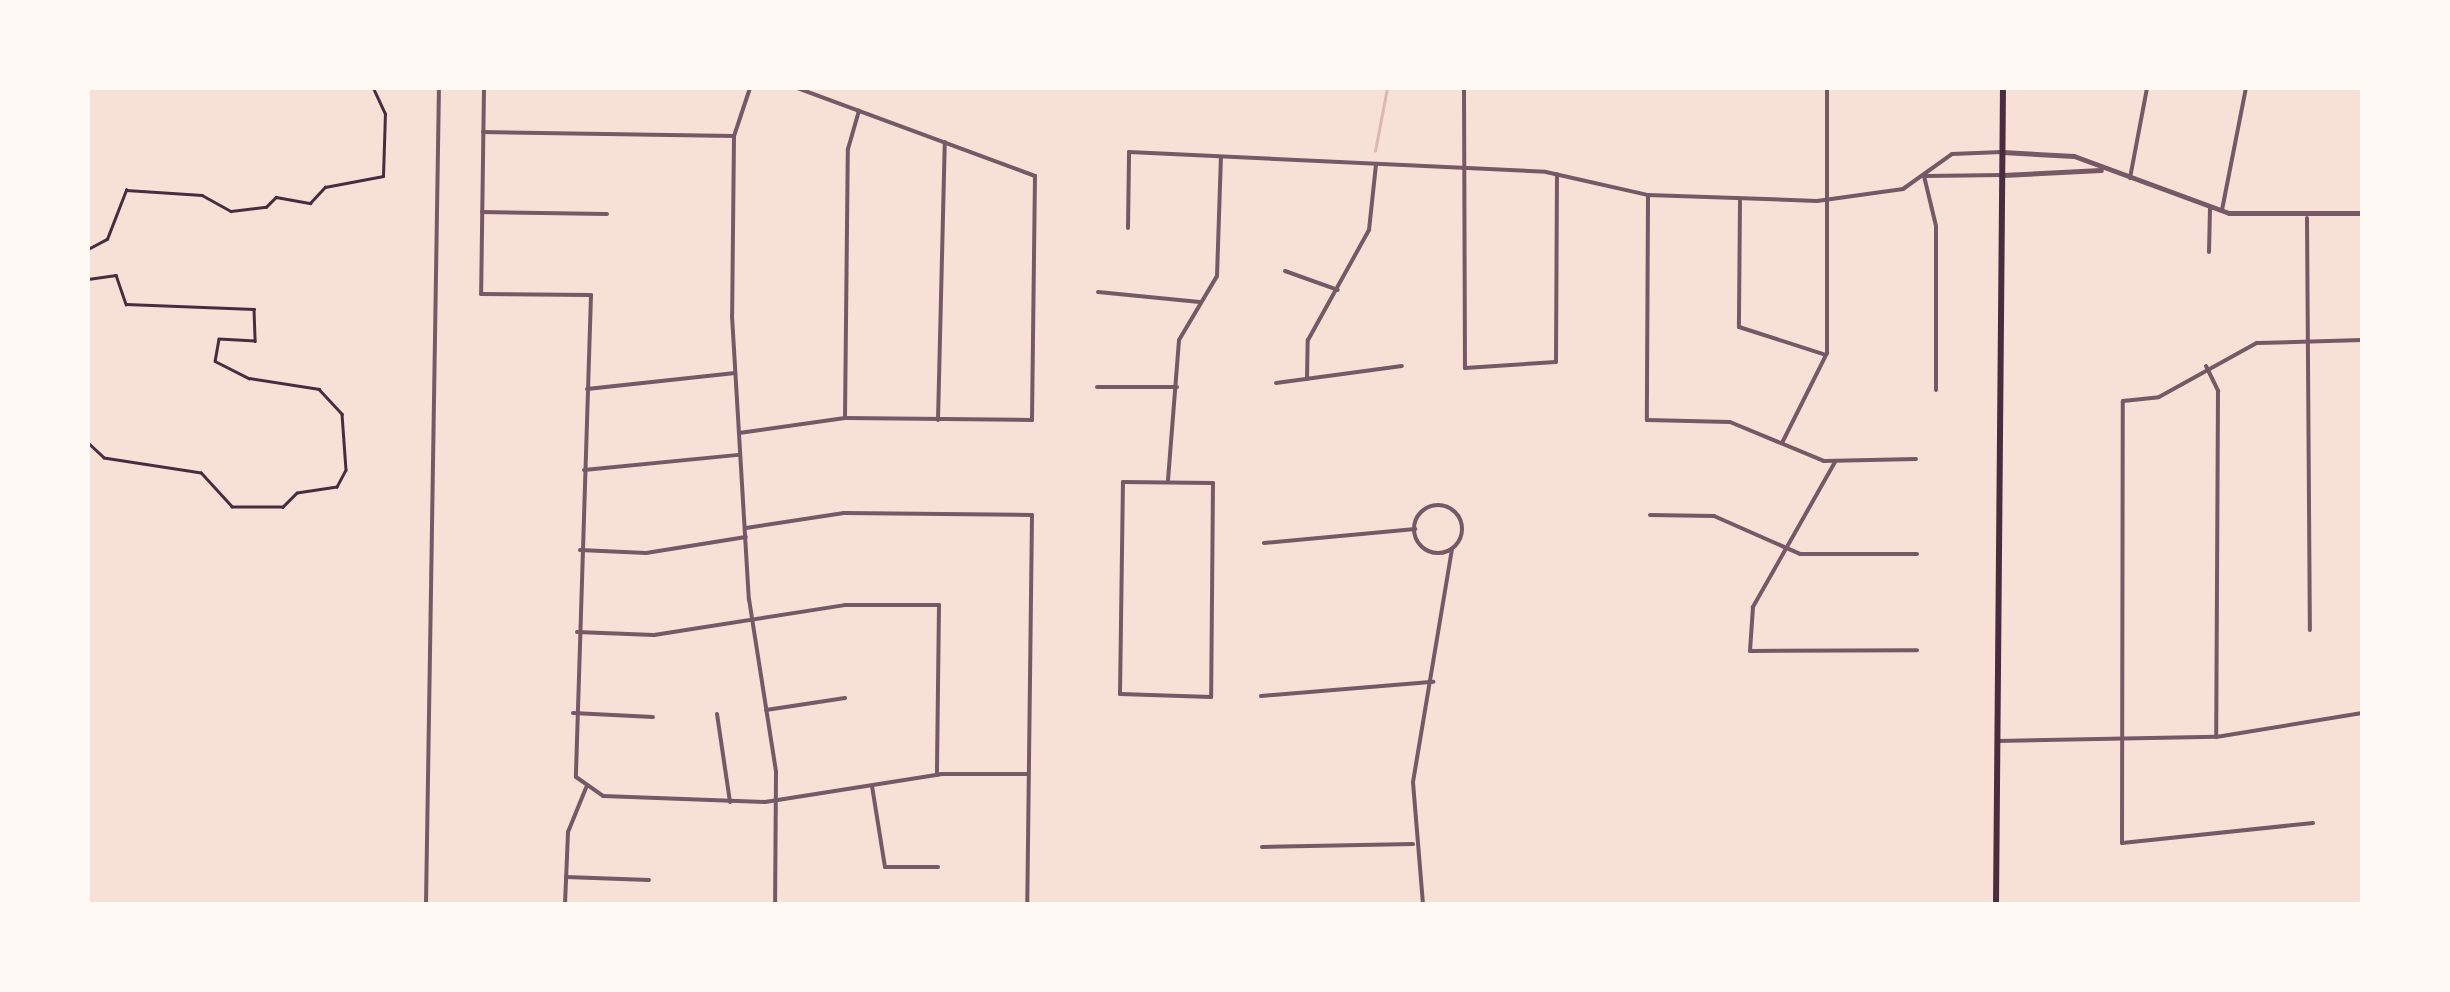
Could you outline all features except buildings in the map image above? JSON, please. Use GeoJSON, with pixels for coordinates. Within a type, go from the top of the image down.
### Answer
{"type":"FeatureCollection","features":[{"type":"Feature","properties":{"kind":"main road"},"geometry":{"type":"LineString","coordinates":[[1996,904],[2003,88]]}},
{"type":"Feature","properties":{"kind":"street"},"geometry":{"type":"LineString","coordinates":[[426,904],[439,88]]}},
{"type":"Feature","properties":{"kind":"street"},"geometry":{"type":"LineString","coordinates":[[484,88],[481,294],[591,296],[570,761],[586,788]]}},
{"type":"Feature","properties":{"kind":"street"},"geometry":{"type":"LineString","coordinates":[[750,88],[734,136],[735,373],[752,620],[778,801],[775,904]]}},
{"type":"Feature","properties":{"kind":"street"},"geometry":{"type":"LineString","coordinates":[[738,433],[846,418],[1032,420],[1036,176],[797,88]]}},
{"type":"Feature","properties":{"kind":"street"},"geometry":{"type":"LineString","coordinates":[[1464,88],[1466,368],[1556,362],[1557,174]]}},
{"type":"Feature","properties":{"kind":"street"},"geometry":{"type":"LineString","coordinates":[[1782,443],[1826,355],[1831,201],[1820,143],[1826,88]]}},
{"type":"Feature","properties":{"kind":"street"},"geometry":{"type":"LineString","coordinates":[[2130,178],[2147,88]]}},
{"type":"Feature","properties":{"kind":"street"},"geometry":{"type":"LineString","coordinates":[[2222,211],[2246,88]]}},
{"type":"Feature","properties":{"kind":"street"},"geometry":{"type":"LineString","coordinates":[[846,418],[848,149],[859,111]]}},
{"type":"Feature","properties":{"kind":"street"},"geometry":{"type":"LineString","coordinates":[[484,132],[734,136]]}},
{"type":"Feature","properties":{"kind":"street"},"geometry":{"type":"LineString","coordinates":[[938,420],[945,142]]}},
{"type":"Feature","properties":{"kind":"street"},"geometry":{"type":"LineString","coordinates":[[1128,228],[1129,152],[1557,174],[1648,195],[1740,201],[1831,201],[1924,176],[2104,170]]}},
{"type":"Feature","properties":{"kind":"street"},"geometry":{"type":"LineString","coordinates":[[1924,176],[1952,154],[2074,156],[2222,211],[2307,218],[2362,213]]}},
{"type":"Feature","properties":{"kind":"street"},"geometry":{"type":"LineString","coordinates":[[1168,482],[1179,340],[1217,276],[1221,158]]}},
{"type":"Feature","properties":{"kind":"street"},"geometry":{"type":"LineString","coordinates":[[1306,379],[1308,340],[1370,230],[1376,164]]}},
{"type":"Feature","properties":{"kind":"street"},"geometry":{"type":"LineString","coordinates":[[1924,176],[1936,226],[1936,390]]}},
{"type":"Feature","properties":{"kind":"street"},"geometry":{"type":"LineString","coordinates":[[1648,195],[1648,420],[1730,422],[1835,462],[1916,459]]}},
{"type":"Feature","properties":{"kind":"street"},"geometry":{"type":"LineString","coordinates":[[1740,201],[1739,327],[1826,355]]}},
{"type":"Feature","properties":{"kind":"street"},"geometry":{"type":"LineString","coordinates":[[2209,252],[2210,208]]}},
{"type":"Feature","properties":{"kind":"street"},"geometry":{"type":"LineString","coordinates":[[482,212],[607,214]]}},
{"type":"Feature","properties":{"kind":"street"},"geometry":{"type":"LineString","coordinates":[[2307,218],[2311,340],[2310,630]]}},
{"type":"Feature","properties":{"kind":"street"},"geometry":{"type":"LineString","coordinates":[[1286,271],[1338,290]]}},
{"type":"Feature","properties":{"kind":"street"},"geometry":{"type":"LineString","coordinates":[[1098,292],[1200,302]]}},
{"type":"Feature","properties":{"kind":"street"},"geometry":{"type":"LineString","coordinates":[[2313,824],[2122,843],[2123,402],[2159,397],[2206,366],[2257,344],[2362,340]]}},
{"type":"Feature","properties":{"kind":"street"},"geometry":{"type":"LineString","coordinates":[[1276,382],[1402,366]]}},
{"type":"Feature","properties":{"kind":"street"},"geometry":{"type":"LineString","coordinates":[[2206,366],[2218,392],[2216,737]]}},
{"type":"Feature","properties":{"kind":"street"},"geometry":{"type":"LineString","coordinates":[[587,389],[735,373]]}},
{"type":"Feature","properties":{"kind":"street"},"geometry":{"type":"LineString","coordinates":[[1097,387],[1177,387]]}},
{"type":"Feature","properties":{"kind":"street"},"geometry":{"type":"LineString","coordinates":[[584,470],[740,455]]}},
{"type":"Feature","properties":{"kind":"street"},"geometry":{"type":"LineString","coordinates":[[1835,462],[1788,552],[1753,607],[1750,651],[1917,650]]}},
{"type":"Feature","properties":{"kind":"street"},"geometry":{"type":"LineString","coordinates":[[1123,482],[1168,482],[1213,483],[1211,696],[1120,694],[1123,482]]}},
{"type":"Feature","properties":{"kind":"street"},"geometry":{"type":"LineString","coordinates":[[1414,529],[1423,511],[1449,508],[1462,524],[1452,549],[1433,682],[1417,752],[1413,844],[1423,904]]}},
{"type":"Feature","properties":{"kind":"street"},"geometry":{"type":"LineString","coordinates":[[746,528],[844,512],[1032,515],[1026,904]]}},
{"type":"Feature","properties":{"kind":"street"},"geometry":{"type":"LineString","coordinates":[[1650,515],[1714,516],[1788,552],[1916,554]]}},
{"type":"Feature","properties":{"kind":"street"},"geometry":{"type":"LineString","coordinates":[[1264,543],[1414,529]]}},
{"type":"Feature","properties":{"kind":"street"},"geometry":{"type":"LineString","coordinates":[[1414,529],[1424,548],[1452,549]]}},
{"type":"Feature","properties":{"kind":"street"},"geometry":{"type":"LineString","coordinates":[[580,550],[646,553],[746,537]]}},
{"type":"Feature","properties":{"kind":"street"},"geometry":{"type":"LineString","coordinates":[[576,632],[654,635],[857,604],[939,605],[936,775]]}},
{"type":"Feature","properties":{"kind":"street"},"geometry":{"type":"LineString","coordinates":[[1262,696],[1433,682]]}},
{"type":"Feature","properties":{"kind":"street"},"geometry":{"type":"LineString","coordinates":[[766,710],[845,698]]}},
{"type":"Feature","properties":{"kind":"street"},"geometry":{"type":"LineString","coordinates":[[573,713],[653,718]]}},
{"type":"Feature","properties":{"kind":"street"},"geometry":{"type":"LineString","coordinates":[[1998,741],[2121,743],[2216,737],[2362,713]]}},
{"type":"Feature","properties":{"kind":"street"},"geometry":{"type":"LineString","coordinates":[[717,714],[730,802]]}},
{"type":"Feature","properties":{"kind":"street"},"geometry":{"type":"LineString","coordinates":[[586,788],[730,802],[778,801],[936,775],[1028,774]]}},
{"type":"Feature","properties":{"kind":"street"},"geometry":{"type":"LineString","coordinates":[[872,786],[885,867],[938,867]]}},
{"type":"Feature","properties":{"kind":"street"},"geometry":{"type":"LineString","coordinates":[[565,904],[571,817],[586,788]]}},
{"type":"Feature","properties":{"kind":"street"},"geometry":{"type":"LineString","coordinates":[[1262,848],[1413,844]]}},
{"type":"Feature","properties":{"kind":"street"},"geometry":{"type":"LineString","coordinates":[[566,877],[649,880]]}},
{"type":"Feature","properties":{"kind":"path"},"geometry":{"type":"LineString","coordinates":[[88,249],[107,239],[126,190],[202,195],[231,211],[266,208],[276,197],[310,203],[325,187],[382,176],[385,114],[373,88]]}},
{"type":"Feature","properties":{"kind":"path"},"geometry":{"type":"LineString","coordinates":[[88,279],[116,276],[126,304],[254,309],[255,341],[218,338],[215,361],[250,378],[320,389],[342,414],[346,470],[336,487],[297,493],[283,507],[232,507],[202,472],[104,458],[88,444]]}},
{"type":"Feature","properties":{"kind":"waterway"},"geometry":{"type":"LineString","coordinates":[[1375,151],[1387,88]]}}]}
